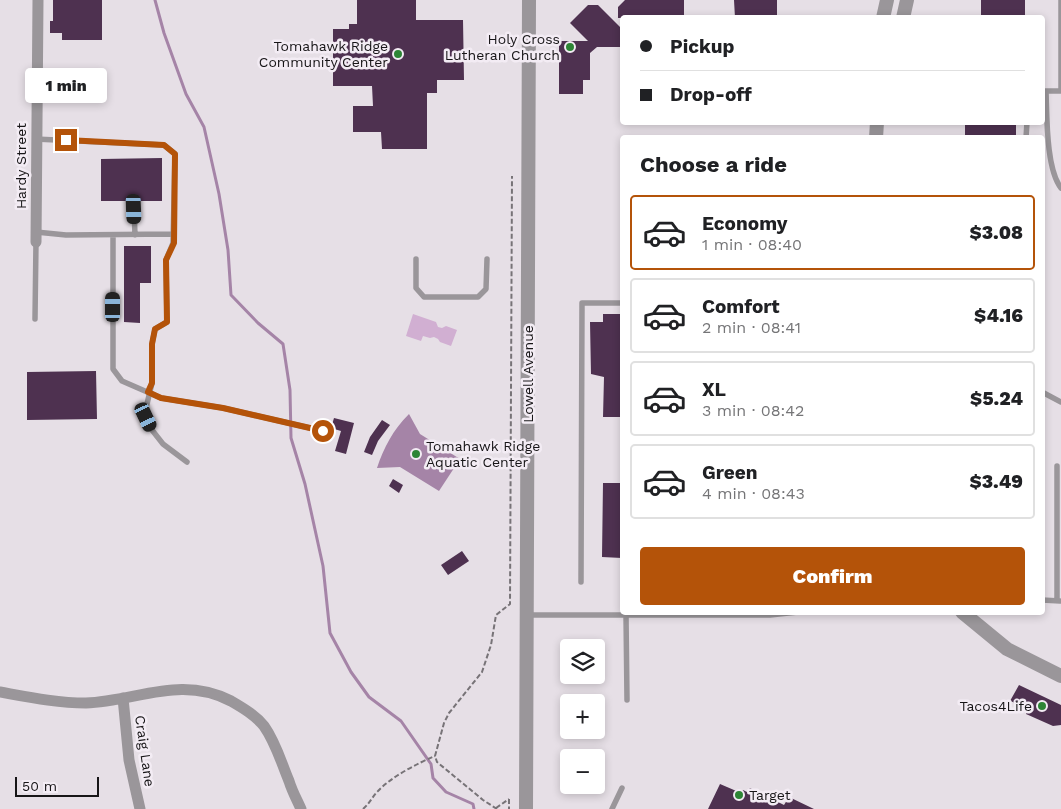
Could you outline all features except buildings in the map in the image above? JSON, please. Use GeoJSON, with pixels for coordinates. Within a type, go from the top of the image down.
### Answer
{"type":"FeatureCollection","features":[{"type":"Feature","properties":{"kind":"street","name":"Hardy Street"},"geometry":{"type":"LineString","coordinates":[[36,237],[38,0]]}},
{"type":"Feature","properties":{"kind":"street","name":"Lowell Avenue"},"geometry":{"type":"LineString","coordinates":[[526,809],[529,0]]}},
{"type":"Feature","properties":{"kind":"street"},"geometry":{"type":"LineString","coordinates":[[884,15],[888,0]]}},
{"type":"Feature","properties":{"kind":"street"},"geometry":{"type":"LineString","coordinates":[[904,15],[907,0]]}},
{"type":"Feature","properties":{"kind":"street"},"geometry":{"type":"LineString","coordinates":[[965,615],[1007,649],[1061,676]]}},
{"type":"Feature","properties":{"kind":"street"},"geometry":{"type":"LineString","coordinates":[[1,695],[72,702],[98,702],[185,688],[217,694],[243,708],[264,726],[274,743],[301,809]]}},
{"type":"Feature","properties":{"kind":"street","name":"Craig Lane"},"geometry":{"type":"LineString","coordinates":[[123,698],[129,760],[140,809]]}},
{"type":"Feature","properties":{"kind":"lane"},"geometry":{"type":"LineString","coordinates":[[1045,91],[1061,91],[1061,0]]}},
{"type":"Feature","properties":{"kind":"lane"},"geometry":{"type":"LineString","coordinates":[[1045,102],[1055,180],[1061,188]]}},
{"type":"Feature","properties":{"kind":"lane"},"geometry":{"type":"LineString","coordinates":[[36,139],[164,145],[175,154],[174,243],[166,260],[167,322],[155,329],[152,344],[152,383],[148,392],[146,417],[152,430],[163,444],[188,462]]}},
{"type":"Feature","properties":{"kind":"lane"},"geometry":{"type":"LineString","coordinates":[[134,209],[135,235]]}},
{"type":"Feature","properties":{"kind":"lane"},"geometry":{"type":"LineString","coordinates":[[35,319],[36,237],[174,234]]}},
{"type":"Feature","properties":{"kind":"lane"},"geometry":{"type":"LineString","coordinates":[[113,235],[113,369],[122,381],[161,398],[223,408],[323,431]]}},
{"type":"Feature","properties":{"kind":"lane"},"geometry":{"type":"LineString","coordinates":[[416,259],[416,288],[424,297],[478,297],[486,288],[487,260]]}},
{"type":"Feature","properties":{"kind":"lane"},"geometry":{"type":"LineString","coordinates":[[580,582],[582,303],[620,304]]}},
{"type":"Feature","properties":{"kind":"lane"},"geometry":{"type":"LineString","coordinates":[[1045,394],[1061,402]]}},
{"type":"Feature","properties":{"kind":"lane"},"geometry":{"type":"LineString","coordinates":[[1045,600],[1059,601],[1057,466]]}},
{"type":"Feature","properties":{"kind":"lane"},"geometry":{"type":"LineString","coordinates":[[527,615],[770,615]]}},
{"type":"Feature","properties":{"kind":"lane"},"geometry":{"type":"LineString","coordinates":[[626,615],[627,700]]}},
{"type":"Feature","properties":{"kind":"lane"},"geometry":{"type":"LineString","coordinates":[[612,809],[622,788]]}},
{"type":"Feature","properties":{"kind":"path"},"geometry":{"type":"LineString","coordinates":[[509,809],[509,798],[497,808],[484,800],[437,762],[435,756],[444,723],[449,713],[482,672],[491,645],[496,615],[510,604],[512,176]]}},
{"type":"Feature","properties":{"kind":"path"},"geometry":{"type":"LineString","coordinates":[[363,809],[381,788],[404,772],[435,756]]}},
{"type":"Feature","properties":{"kind":"shaded area"},"geometry":{"type":"Polygon","coordinates":[[[413,314],[436,322],[438,327],[446,326],[457,330],[451,346],[440,342],[434,337],[423,336],[421,341],[406,336],[413,314]]]}},
{"type":"Feature","properties":{"kind":"shaded area","name":"Tomahawk Ridge Aquatic Center"},"geometry":{"type":"Polygon","coordinates":[[[409,414],[420,434],[460,459],[439,491],[400,467],[377,468],[390,439],[409,414]]]}},
{"type":"Feature","properties":{"kind":"waterway"},"geometry":{"type":"LineString","coordinates":[[155,0],[164,33],[186,94],[204,127],[219,194],[228,250],[231,295],[258,323],[283,344],[290,390],[291,438],[305,484],[323,566],[330,633],[351,672],[369,697],[401,721],[431,764],[433,778],[446,792],[473,804],[474,809]]}},
{"type":"Feature","properties":{"kind":"place","name":"Holy Cross Lutheran Church"},"geometry":{"type":"Point","coordinates":[570,47]}},
{"type":"Feature","properties":{"kind":"place","name":"Tomahawk Ridge Community Center"},"geometry":{"type":"Point","coordinates":[398,54]}},
{"type":"Feature","properties":{"kind":"place","name":"Tomahawk Ridge Aquatic Center"},"geometry":{"type":"Point","coordinates":[416,454]}},
{"type":"Feature","properties":{"kind":"place","name":"Tacos4Life"},"geometry":{"type":"Point","coordinates":[1042,706]}},
{"type":"Feature","properties":{"kind":"place","name":"Target"},"geometry":{"type":"Point","coordinates":[739,795]}},
{"type":"Feature","properties":{"kind":"route"},"geometry":{"type":"LineString","coordinates":[[66,140],[164,145],[175,154],[174,243],[166,260],[167,322],[155,329],[152,344],[152,383],[148,392],[161,398],[223,408],[323,431]]}}]}
